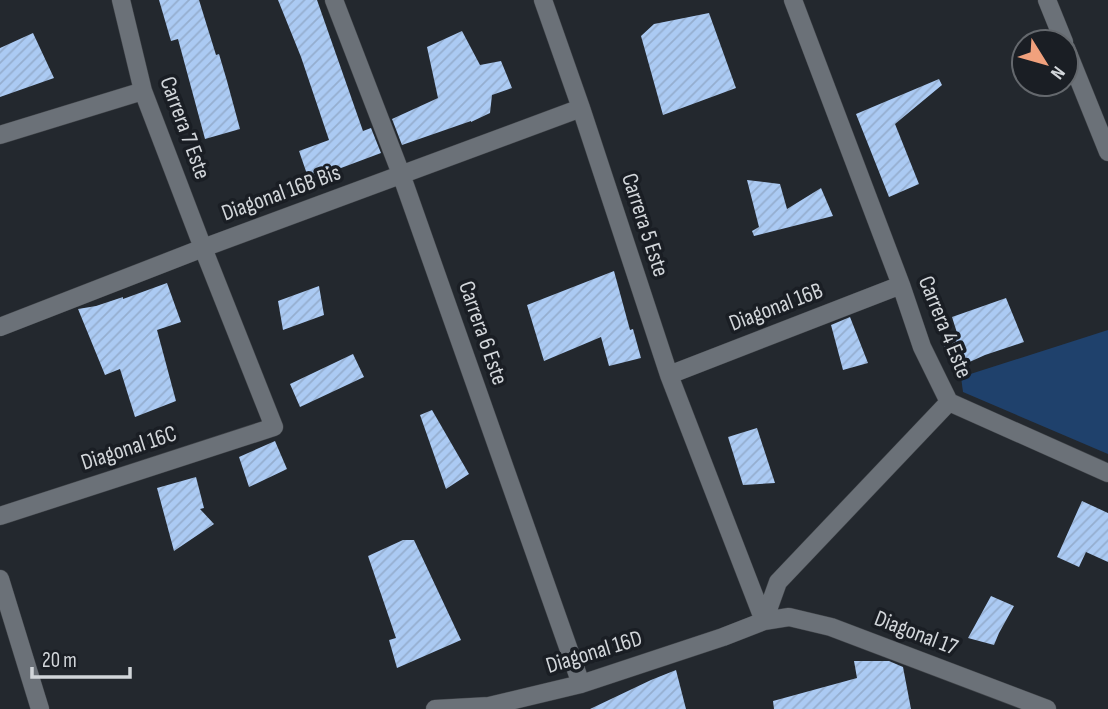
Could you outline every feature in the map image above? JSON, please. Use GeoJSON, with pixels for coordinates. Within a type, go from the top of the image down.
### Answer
{"type":"FeatureCollection","features":[{"type":"Feature","properties":{"kind":"street","name":"Carrera 7 Este"},"geometry":{"type":"LineString","coordinates":[[121,0],[143,92],[274,427]]}},
{"type":"Feature","properties":{"kind":"street","name":"Carrera 6 Este"},"geometry":{"type":"LineString","coordinates":[[334,0],[401,174],[581,684]]}},
{"type":"Feature","properties":{"kind":"street","name":"Carrera 5 Este"},"geometry":{"type":"LineString","coordinates":[[543,0],[669,376],[764,621]]}},
{"type":"Feature","properties":{"kind":"street","name":"Carrera 4 Este"},"geometry":{"type":"LineString","coordinates":[[764,621],[778,582],[949,401],[922,347],[793,0]]}},
{"type":"Feature","properties":{"kind":"street"},"geometry":{"type":"LineString","coordinates":[[1047,0],[1058,28]]}},
{"type":"Feature","properties":{"kind":"street"},"geometry":{"type":"LineString","coordinates":[[1080,84],[1108,152]]}},
{"type":"Feature","properties":{"kind":"street"},"geometry":{"type":"LineString","coordinates":[[0,135],[143,92]]}},
{"type":"Feature","properties":{"kind":"street"},"geometry":{"type":"LineString","coordinates":[[1091,113],[1108,105]]}},
{"type":"Feature","properties":{"kind":"street","name":"Diagonal 16B Bis"},"geometry":{"type":"LineString","coordinates":[[0,327],[203,248],[581,108]]}},
{"type":"Feature","properties":{"kind":"street","name":"Diagonal 16B"},"geometry":{"type":"LineString","coordinates":[[669,376],[901,285]]}},
{"type":"Feature","properties":{"kind":"street"},"geometry":{"type":"LineString","coordinates":[[949,401],[1108,473]]}},
{"type":"Feature","properties":{"kind":"street","name":"Diagonal 16C"},"geometry":{"type":"LineString","coordinates":[[0,516],[274,427]]}},
{"type":"Feature","properties":{"kind":"street"},"geometry":{"type":"LineString","coordinates":[[0,579],[40,709]]}},
{"type":"Feature","properties":{"kind":"street","name":"Diagonal 17"},"geometry":{"type":"LineString","coordinates":[[764,621],[789,617],[831,627],[1047,709]]}},
{"type":"Feature","properties":{"kind":"street","name":"Diagonal 16D"},"geometry":{"type":"LineString","coordinates":[[435,709],[489,706],[581,684],[764,621]]}},
{"type":"Feature","properties":{"kind":"shaded area"},"geometry":{"type":"Polygon","coordinates":[[[1108,330],[1108,454],[963,392],[961,377],[1108,330]]]}},
{"type":"Feature","properties":{"kind":"building"},"geometry":{"type":"Polygon","coordinates":[[[159,0],[199,0],[216,55],[219,54],[240,129],[205,139],[178,39],[171,41],[159,0]]]}},
{"type":"Feature","properties":{"kind":"building"},"geometry":{"type":"Polygon","coordinates":[[[278,0],[317,0],[363,131],[371,128],[381,153],[309,180],[299,151],[329,140],[301,57],[278,0]]]}},
{"type":"Feature","properties":{"kind":"building"},"geometry":{"type":"Polygon","coordinates":[[[709,13],[736,88],[663,115],[641,36],[654,24],[709,13]]]}},
{"type":"Feature","properties":{"kind":"building"},"geometry":{"type":"Polygon","coordinates":[[[462,31],[480,65],[501,61],[512,88],[492,95],[490,113],[402,145],[392,119],[438,98],[427,47],[462,31]]]}},
{"type":"Feature","properties":{"kind":"building"},"geometry":{"type":"Polygon","coordinates":[[[33,33],[54,78],[0,97],[0,48],[33,33]]]}},
{"type":"Feature","properties":{"kind":"building"},"geometry":{"type":"Polygon","coordinates":[[[939,79],[942,85],[895,124],[919,184],[889,197],[856,114],[939,79]]]}},
{"type":"Feature","properties":{"kind":"building"},"geometry":{"type":"Polygon","coordinates":[[[747,180],[780,184],[787,209],[821,188],[833,216],[754,236],[752,231],[759,227],[747,180]]]}},
{"type":"Feature","properties":{"kind":"building"},"geometry":{"type":"Polygon","coordinates":[[[614,271],[630,330],[633,329],[641,358],[609,366],[601,337],[544,361],[527,305],[614,271]]]}},
{"type":"Feature","properties":{"kind":"building"},"geometry":{"type":"Polygon","coordinates":[[[167,283],[181,322],[157,330],[176,401],[135,417],[120,369],[105,375],[78,309],[123,299],[167,283]]]}},
{"type":"Feature","properties":{"kind":"building"},"geometry":{"type":"Polygon","coordinates":[[[319,286],[324,315],[283,330],[278,301],[319,286]]]}},
{"type":"Feature","properties":{"kind":"building"},"geometry":{"type":"Polygon","coordinates":[[[1006,298],[1024,342],[954,369],[943,343],[958,336],[952,317],[1006,298]]]}},
{"type":"Feature","properties":{"kind":"building"},"geometry":{"type":"Polygon","coordinates":[[[850,317],[868,363],[843,370],[831,325],[850,317]]]}},
{"type":"Feature","properties":{"kind":"building"},"geometry":{"type":"Polygon","coordinates":[[[353,354],[364,377],[300,407],[290,384],[353,354]]]}},
{"type":"Feature","properties":{"kind":"building"},"geometry":{"type":"Polygon","coordinates":[[[432,410],[469,474],[446,489],[420,415],[432,410]]]}},
{"type":"Feature","properties":{"kind":"building"},"geometry":{"type":"Polygon","coordinates":[[[757,428],[775,483],[743,485],[728,437],[757,428]]]}},
{"type":"Feature","properties":{"kind":"building"},"geometry":{"type":"Polygon","coordinates":[[[275,441],[287,469],[249,487],[239,457],[275,441]]]}},
{"type":"Feature","properties":{"kind":"building"},"geometry":{"type":"Polygon","coordinates":[[[196,477],[204,508],[200,509],[214,524],[174,551],[157,488],[196,477]]]}},
{"type":"Feature","properties":{"kind":"building"},"geometry":{"type":"Polygon","coordinates":[[[1082,501],[1108,513],[1108,562],[1086,552],[1079,567],[1057,557],[1082,501]]]}},
{"type":"Feature","properties":{"kind":"building"},"geometry":{"type":"Polygon","coordinates":[[[403,540],[414,540],[461,640],[397,668],[389,640],[396,638],[368,556],[403,540]]]}},
{"type":"Feature","properties":{"kind":"building"},"geometry":{"type":"Polygon","coordinates":[[[991,596],[1014,606],[994,645],[968,638],[991,596]]]}},
{"type":"Feature","properties":{"kind":"building"},"geometry":{"type":"Polygon","coordinates":[[[854,661],[889,661],[903,667],[911,709],[774,709],[773,701],[857,678],[854,661]]]}},
{"type":"Feature","properties":{"kind":"building"},"geometry":{"type":"Polygon","coordinates":[[[676,670],[686,709],[590,709],[651,680],[676,670]]]}}]}
